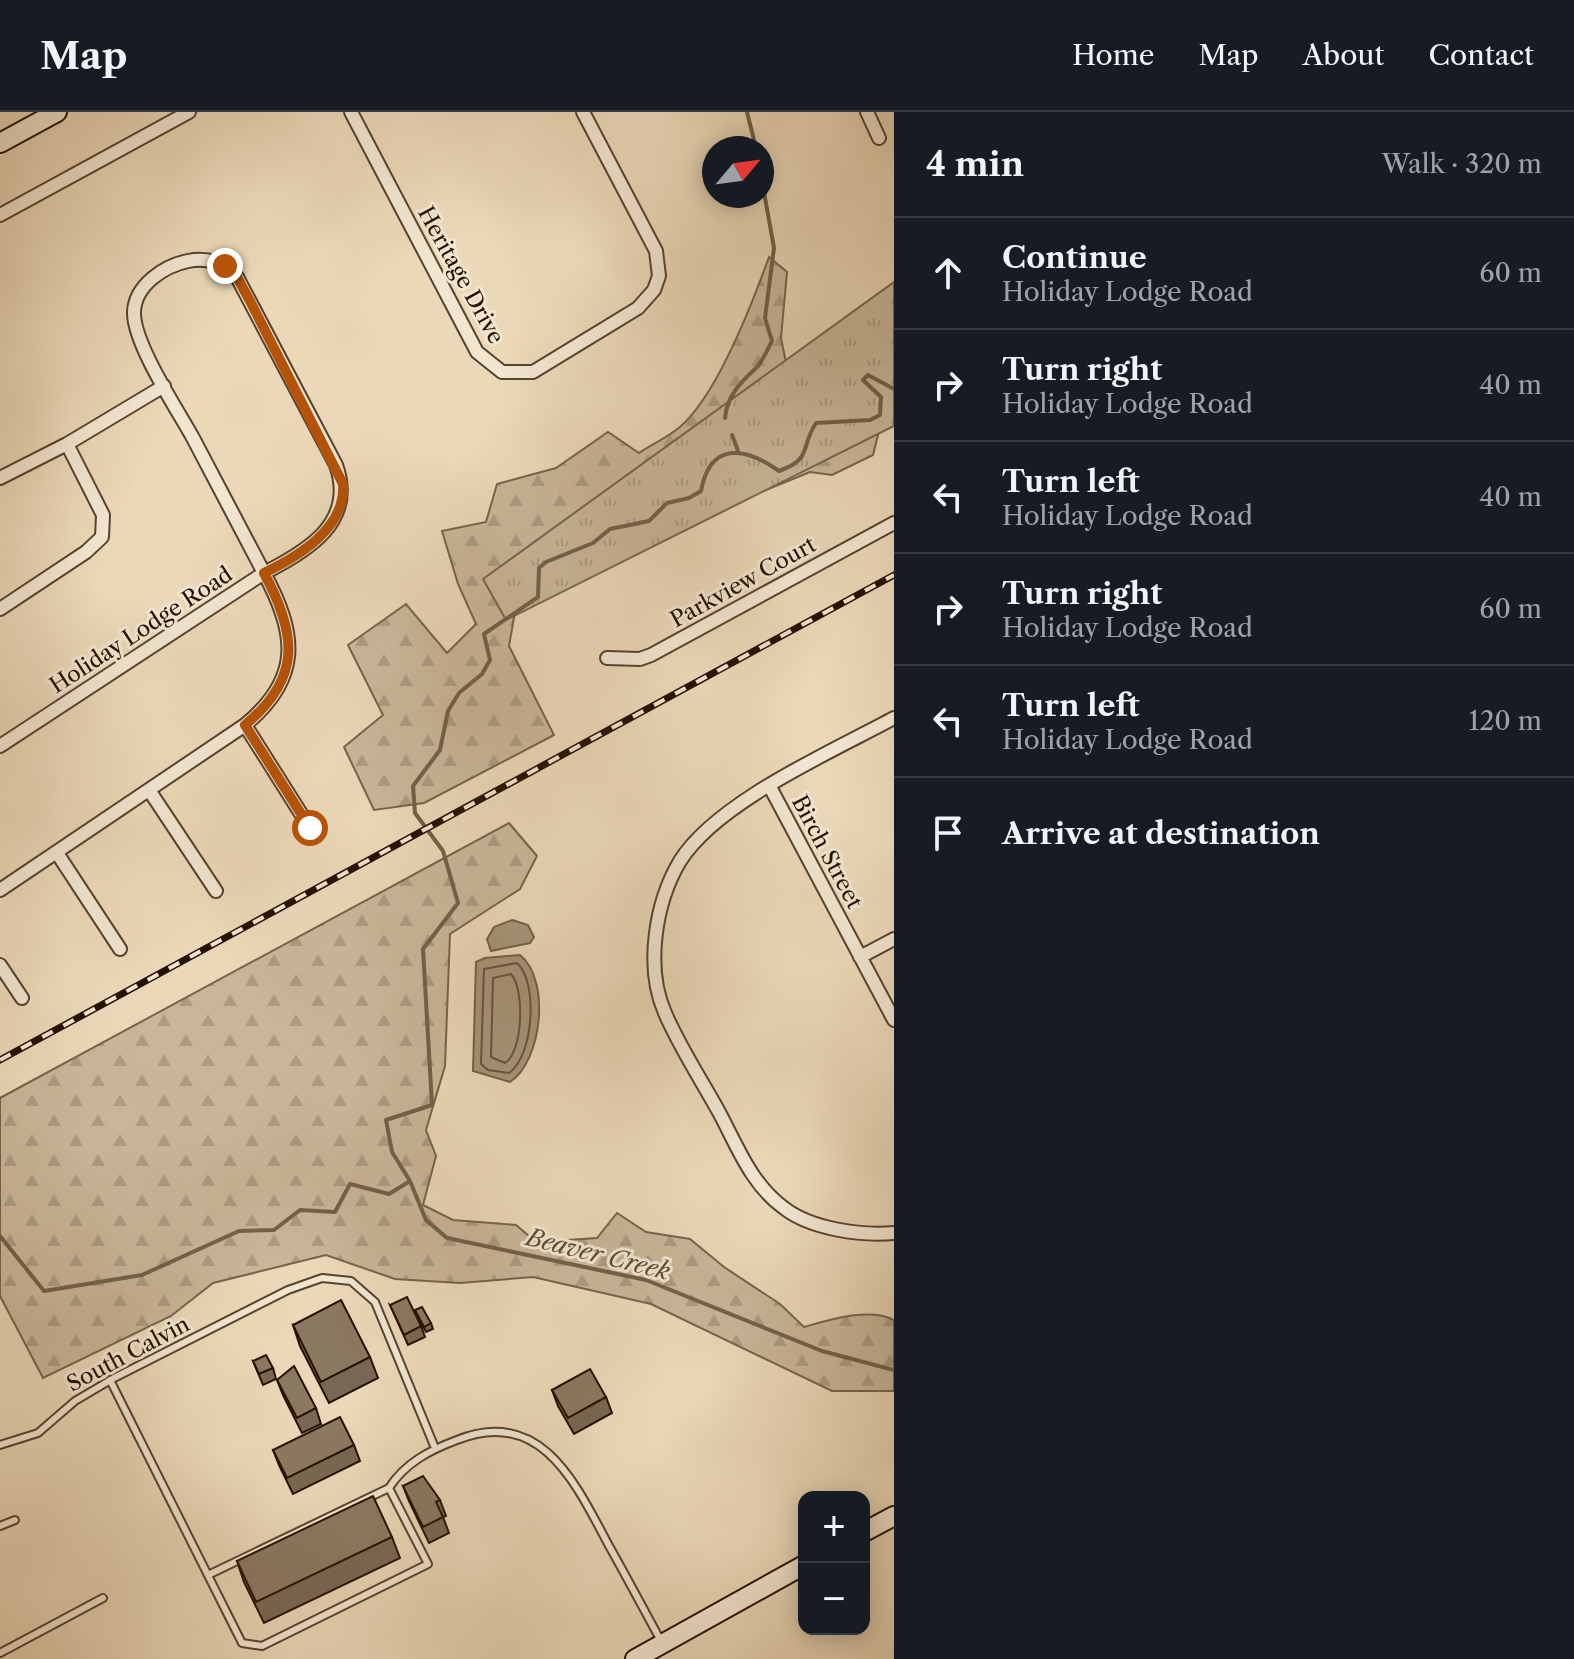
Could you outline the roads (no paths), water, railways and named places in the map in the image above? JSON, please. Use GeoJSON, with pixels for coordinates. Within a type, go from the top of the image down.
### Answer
{"type":"FeatureCollection","features":[{"type":"Feature","properties":{"kind":"street"},"geometry":{"type":"LineString","coordinates":[[0,143],[57,112]]}},
{"type":"Feature","properties":{"kind":"street"},"geometry":{"type":"LineString","coordinates":[[0,215],[189,112]]}},
{"type":"Feature","properties":{"kind":"street","name":"Heritage Drive"},"geometry":{"type":"LineString","coordinates":[[351,112],[477,352],[502,372],[522,375],[543,368],[638,308],[657,284],[656,251],[583,112]]}},
{"type":"Feature","properties":{"kind":"street"},"geometry":{"type":"LineString","coordinates":[[867,112],[879,138]]}},
{"type":"Feature","properties":{"kind":"street","name":"Holiday Lodge Road"},"geometry":{"type":"LineString","coordinates":[[0,746],[264,573],[297,554],[328,528],[342,502],[343,484],[250,301],[237,277],[225,266],[207,259],[184,262],[155,276],[138,296],[135,322],[164,386],[264,573],[285,615],[290,653],[281,684],[273,697],[245,725],[0,890]]}},
{"type":"Feature","properties":{"kind":"street"},"geometry":{"type":"LineString","coordinates":[[0,478],[67,444],[164,386]]}},
{"type":"Feature","properties":{"kind":"street"},"geometry":{"type":"LineString","coordinates":[[0,609],[86,552],[102,537],[103,515],[67,444]]}},
{"type":"Feature","properties":{"kind":"street","name":"Parkview Court"},"geometry":{"type":"LineString","coordinates":[[607,658],[640,659],[651,655],[894,523]]}},
{"type":"Feature","properties":{"kind":"street"},"geometry":{"type":"LineString","coordinates":[[894,718],[733,807],[700,833],[665,893],[656,947],[656,976],[664,1011],[759,1185],[786,1210],[814,1222],[869,1235],[894,1233]]}},
{"type":"Feature","properties":{"kind":"street"},"geometry":{"type":"LineString","coordinates":[[245,725],[310,828]]}},
{"type":"Feature","properties":{"kind":"street","name":"Birch Street"},"geometry":{"type":"LineString","coordinates":[[770,787],[894,1020]]}},
{"type":"Feature","properties":{"kind":"street"},"geometry":{"type":"LineString","coordinates":[[149,790],[216,891]]}},
{"type":"Feature","properties":{"kind":"street"},"geometry":{"type":"LineString","coordinates":[[57,853],[120,949]]}},
{"type":"Feature","properties":{"kind":"street"},"geometry":{"type":"LineString","coordinates":[[860,957],[894,939]]}},
{"type":"Feature","properties":{"kind":"street"},"geometry":{"type":"LineString","coordinates":[[0,965],[22,998]]}},
{"type":"Feature","properties":{"kind":"street"},"geometry":{"type":"LineString","coordinates":[[870,1529],[894,1516]]}},
{"type":"Feature","properties":{"kind":"street"},"geometry":{"type":"LineString","coordinates":[[635,1659],[798,1568]]}},
{"type":"Feature","properties":{"kind":"lane","name":"South Calvin"},"geometry":{"type":"LineString","coordinates":[[0,1445],[38,1433],[75,1401],[110,1380],[288,1290],[322,1278],[351,1281],[375,1302],[435,1448]]}},
{"type":"Feature","properties":{"kind":"lane"},"geometry":{"type":"LineString","coordinates":[[110,1380],[242,1643],[262,1646],[428,1564],[389,1488]]}},
{"type":"Feature","properties":{"kind":"lane"},"geometry":{"type":"LineString","coordinates":[[208,1575],[389,1488],[400,1471],[435,1448],[468,1435],[518,1435],[541,1446],[578,1486],[662,1644]]}},
{"type":"Feature","properties":{"kind":"lane"},"geometry":{"type":"LineString","coordinates":[[0,1526],[15,1520]]}},
{"type":"Feature","properties":{"kind":"lane"},"geometry":{"type":"LineString","coordinates":[[0,1653],[103,1598]]}},
{"type":"Feature","properties":{"kind":"water"},"geometry":{"type":"Polygon","coordinates":[[[512,920],[528,925],[534,937],[530,943],[491,951],[487,939],[494,927],[512,920]]]}},
{"type":"Feature","properties":{"kind":"water"},"geometry":{"type":"Polygon","coordinates":[[[520,955],[530,967],[536,982],[539,1020],[529,1057],[521,1072],[510,1082],[473,1071],[476,962],[485,958],[520,955]]]}},
{"type":"Feature","properties":{"kind":"waterway"},"geometry":{"type":"LineString","coordinates":[[747,112],[753,136]]}},
{"type":"Feature","properties":{"kind":"waterway"},"geometry":{"type":"LineString","coordinates":[[725,418],[731,397],[760,363],[772,341],[765,318],[774,248],[767,208]]}},
{"type":"Feature","properties":{"kind":"waterway"},"geometry":{"type":"LineString","coordinates":[[0,1236],[44,1291],[142,1275],[239,1231],[274,1230],[300,1210],[335,1212],[350,1184],[389,1194],[410,1181],[392,1152],[386,1120],[432,1105],[423,949],[458,903],[443,851],[415,813],[413,786],[440,750],[448,711],[459,693],[482,674],[490,660],[484,634],[538,597],[539,568],[546,562],[593,543],[610,529],[649,521],[667,503],[689,498],[701,491],[712,464],[720,457],[741,453],[779,471],[801,457],[816,423],[870,420],[880,415],[881,397],[863,380],[868,375],[894,389]]}},
{"type":"Feature","properties":{"kind":"waterway"},"geometry":{"type":"LineString","coordinates":[[732,435],[738,451]]}},
{"type":"Feature","properties":{"kind":"waterway","name":"Beaver Creek"},"geometry":{"type":"LineString","coordinates":[[410,1181],[426,1220],[447,1238],[646,1280],[822,1351],[894,1370]]}},
{"type":"Feature","properties":{"kind":"railway"},"geometry":{"type":"LineString","coordinates":[[0,1060],[894,575]]}}]}
